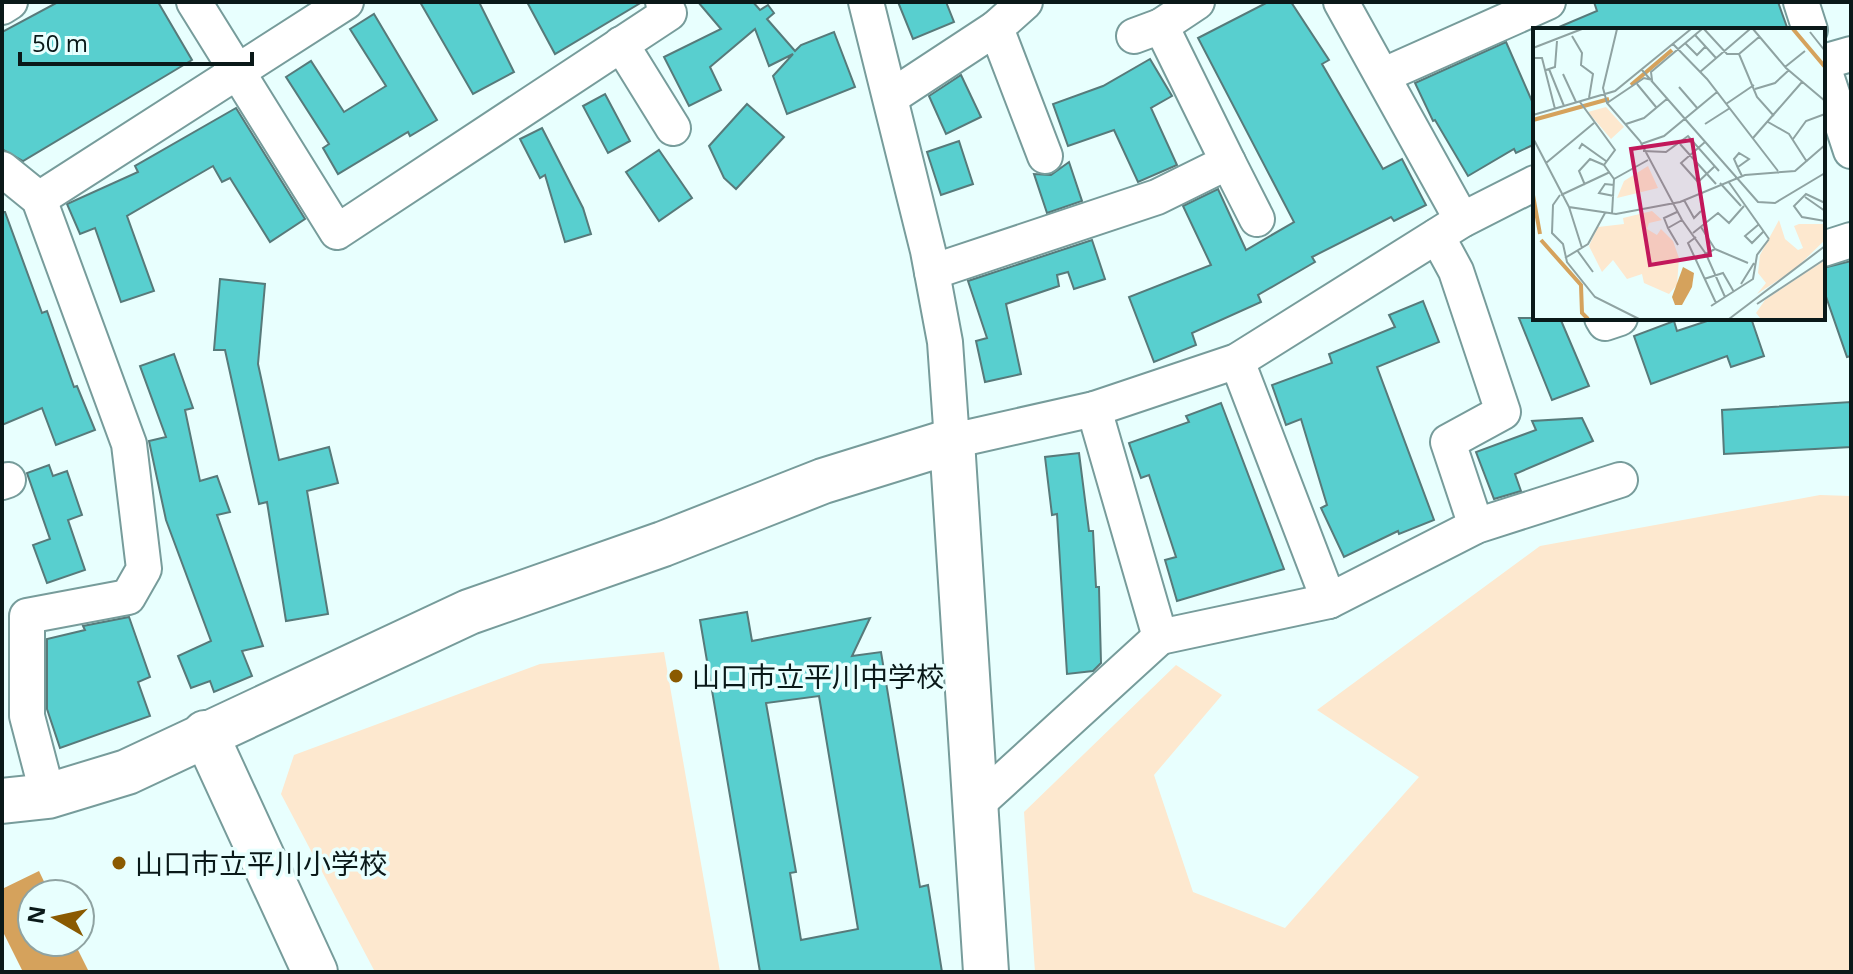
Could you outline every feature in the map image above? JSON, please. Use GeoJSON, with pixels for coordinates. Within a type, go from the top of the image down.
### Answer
{"type":"FeatureCollection","features":[{"type":"Feature","properties":{"kind":"street"},"geometry":{"type":"LineString","coordinates":[[2,7],[10,2]]}},
{"type":"Feature","properties":{"kind":"street"},"geometry":{"type":"LineString","coordinates":[[194,2],[337,232],[669,13],[663,2]]}},
{"type":"Feature","properties":{"kind":"street"},"geometry":{"type":"LineString","coordinates":[[39,199],[346,2]]}},
{"type":"Feature","properties":{"kind":"street"},"geometry":{"type":"LineString","coordinates":[[866,2],[932,272],[945,342],[986,972]]}},
{"type":"Feature","properties":{"kind":"street"},"geometry":{"type":"LineString","coordinates":[[891,97],[996,28],[1025,2]]}},
{"type":"Feature","properties":{"kind":"street"},"geometry":{"type":"LineString","coordinates":[[1197,2],[1147,31],[1228,162],[1257,219]]}},
{"type":"Feature","properties":{"kind":"street"},"geometry":{"type":"LineString","coordinates":[[1341,2],[1384,75],[1449,228],[1456,271],[1503,412],[1448,442],[1476,526]]}},
{"type":"Feature","properties":{"kind":"street"},"geometry":{"type":"LineString","coordinates":[[1384,75],[1548,2]]}},
{"type":"Feature","properties":{"kind":"street"},"geometry":{"type":"LineString","coordinates":[[1801,2],[1809,28]]}},
{"type":"Feature","properties":{"kind":"street"},"geometry":{"type":"LineString","coordinates":[[996,28],[1045,156]]}},
{"type":"Feature","properties":{"kind":"street"},"geometry":{"type":"LineString","coordinates":[[621,44],[673,128]]}},
{"type":"Feature","properties":{"kind":"street"},"geometry":{"type":"LineString","coordinates":[[1825,63],[1851,54]]}},
{"type":"Feature","properties":{"kind":"street"},"geometry":{"type":"LineString","coordinates":[[1825,70],[1851,151]]}},
{"type":"Feature","properties":{"kind":"street"},"geometry":{"type":"LineString","coordinates":[[932,272],[1157,197],[1228,162]]}},
{"type":"Feature","properties":{"kind":"street"},"geometry":{"type":"LineString","coordinates":[[2,169],[39,199],[129,444],[144,569],[128,597],[27,616],[27,716],[48,796]]}},
{"type":"Feature","properties":{"kind":"street"},"geometry":{"type":"LineString","coordinates":[[2,801],[48,796],[127,772],[469,612],[663,544],[823,481],[952,441],[1094,409],[1237,361],[1449,228],[1533,184]]}},
{"type":"Feature","properties":{"kind":"street"},"geometry":{"type":"LineString","coordinates":[[1825,248],[1851,240]]}},
{"type":"Feature","properties":{"kind":"street"},"geometry":{"type":"LineString","coordinates":[[1237,361],[1329,601]]}},
{"type":"Feature","properties":{"kind":"street"},"geometry":{"type":"LineString","coordinates":[[1094,409],[1160,637]]}},
{"type":"Feature","properties":{"kind":"street"},"geometry":{"type":"LineString","coordinates":[[976,805],[1160,637],[1329,601],[1476,526],[1620,480]]}},
{"type":"Feature","properties":{"kind":"street"},"geometry":{"type":"LineString","coordinates":[[205,733],[315,972]]}},
{"type":"Feature","properties":{"kind":"shaded area"},"geometry":{"type":"Polygon","coordinates":[[[1820,495],[1851,496],[1851,972],[1035,972],[1024,812],[1176,665],[1222,695],[1154,775],[1193,892],[1285,928],[1419,777],[1317,710],[1540,546],[1820,495]]]}},
{"type":"Feature","properties":{"kind":"shaded area"},"geometry":{"type":"Polygon","coordinates":[[[664,652],[720,972],[375,972],[281,794],[294,755],[540,664],[664,652]]]}},
{"type":"Feature","properties":{"kind":"shaded area"},"geometry":{"type":"Polygon","coordinates":[[[39,871],[42,878],[25,878],[39,871]]]}},
{"type":"Feature","properties":{"kind":"shaded area"},"geometry":{"type":"Polygon","coordinates":[[[16,882],[16,958],[2,930],[2,889],[16,882]]]}},
{"type":"Feature","properties":{"kind":"shaded area"},"geometry":{"type":"Polygon","coordinates":[[[16,958],[82,958],[89,972],[23,972],[16,958]]]}},
{"type":"Feature","properties":{"kind":"building"},"geometry":{"type":"Polygon","coordinates":[[[58,2],[158,2],[192,60],[23,161],[2,149],[2,32],[58,2]]]}},
{"type":"Feature","properties":{"kind":"building"},"geometry":{"type":"Polygon","coordinates":[[[420,2],[479,2],[514,72],[473,94],[420,2]]]}},
{"type":"Feature","properties":{"kind":"building"},"geometry":{"type":"Polygon","coordinates":[[[527,2],[642,2],[555,54],[527,2]]]}},
{"type":"Feature","properties":{"kind":"building"},"geometry":{"type":"Polygon","coordinates":[[[698,2],[753,2],[760,10],[768,5],[774,13],[767,19],[795,51],[801,45],[834,32],[855,87],[787,114],[773,76],[793,54],[769,66],[755,29],[710,67],[721,90],[689,106],[664,57],[721,29],[698,2]]]}},
{"type":"Feature","properties":{"kind":"building"},"geometry":{"type":"Polygon","coordinates":[[[898,2],[946,2],[954,22],[913,39],[898,2]]]}},
{"type":"Feature","properties":{"kind":"building"},"geometry":{"type":"Polygon","coordinates":[[[1268,2],[1291,2],[1329,60],[1322,64],[1383,169],[1402,159],[1426,205],[1394,221],[1391,217],[1312,257],[1315,262],[1258,295],[1261,302],[1192,333],[1196,345],[1154,362],[1129,297],[1211,265],[1183,206],[1218,189],[1246,250],[1294,222],[1198,38],[1268,2]]]}},
{"type":"Feature","properties":{"kind":"building"},"geometry":{"type":"Polygon","coordinates":[[[1594,2],[1778,2],[1787,28],[1557,28],[1597,11],[1594,2]]]}},
{"type":"Feature","properties":{"kind":"building"},"geometry":{"type":"Polygon","coordinates":[[[374,14],[437,120],[410,136],[408,132],[338,174],[323,148],[329,144],[286,77],[311,61],[344,112],[386,86],[350,29],[374,14]]]}},
{"type":"Feature","properties":{"kind":"building"},"geometry":{"type":"Polygon","coordinates":[[[1506,42],[1533,103],[1533,145],[1516,153],[1514,149],[1468,176],[1433,121],[1415,83],[1506,42]]]}},
{"type":"Feature","properties":{"kind":"building"},"geometry":{"type":"Polygon","coordinates":[[[1150,59],[1172,96],[1151,108],[1177,165],[1138,182],[1114,130],[1068,146],[1053,104],[1103,86],[1150,59]]]}},
{"type":"Feature","properties":{"kind":"building"},"geometry":{"type":"Polygon","coordinates":[[[961,75],[981,117],[946,134],[929,96],[961,75]]]}},
{"type":"Feature","properties":{"kind":"building"},"geometry":{"type":"Polygon","coordinates":[[[605,94],[630,141],[608,153],[583,106],[605,94]]]}},
{"type":"Feature","properties":{"kind":"building"},"geometry":{"type":"Polygon","coordinates":[[[747,104],[784,137],[736,189],[724,178],[709,146],[747,104]]]}},
{"type":"Feature","properties":{"kind":"building"},"geometry":{"type":"Polygon","coordinates":[[[236,108],[305,219],[270,242],[230,178],[222,182],[213,166],[127,216],[154,291],[121,302],[95,228],[80,234],[67,204],[138,172],[135,166],[236,108]]]}},
{"type":"Feature","properties":{"kind":"building"},"geometry":{"type":"Polygon","coordinates":[[[542,128],[583,208],[591,234],[565,242],[545,175],[540,178],[520,139],[542,128]]]}},
{"type":"Feature","properties":{"kind":"building"},"geometry":{"type":"Polygon","coordinates":[[[959,141],[973,184],[941,195],[927,152],[959,141]]]}},
{"type":"Feature","properties":{"kind":"building"},"geometry":{"type":"Polygon","coordinates":[[[659,150],[692,198],[659,221],[626,172],[659,150]]]}},
{"type":"Feature","properties":{"kind":"building"},"geometry":{"type":"Polygon","coordinates":[[[1069,162],[1082,201],[1047,213],[1034,174],[1051,175],[1069,162]]]}},
{"type":"Feature","properties":{"kind":"building"},"geometry":{"type":"Polygon","coordinates":[[[2,212],[5,212],[42,313],[47,311],[74,387],[77,386],[95,430],[56,445],[42,408],[2,425],[2,212]]]}},
{"type":"Feature","properties":{"kind":"building"},"geometry":{"type":"Polygon","coordinates":[[[1092,240],[1105,279],[1074,289],[1068,272],[1057,275],[1059,286],[1006,304],[1021,374],[985,382],[976,341],[987,338],[968,281],[1092,240]]]}},
{"type":"Feature","properties":{"kind":"building"},"geometry":{"type":"Polygon","coordinates":[[[1851,261],[1851,356],[1847,357],[1825,294],[1825,268],[1851,261]]]}},
{"type":"Feature","properties":{"kind":"building"},"geometry":{"type":"Polygon","coordinates":[[[220,279],[265,284],[258,364],[279,460],[329,447],[338,483],[307,491],[328,614],[286,621],[267,502],[259,504],[225,350],[214,350],[220,279]]]}},
{"type":"Feature","properties":{"kind":"building"},"geometry":{"type":"Polygon","coordinates":[[[1423,301],[1439,342],[1377,367],[1434,520],[1399,534],[1398,531],[1344,557],[1321,508],[1327,505],[1301,419],[1286,425],[1272,385],[1332,363],[1329,354],[1395,327],[1389,315],[1423,301]]]}},
{"type":"Feature","properties":{"kind":"building"},"geometry":{"type":"Polygon","coordinates":[[[1519,318],[1561,320],[1589,386],[1552,400],[1519,318]]]}},
{"type":"Feature","properties":{"kind":"building"},"geometry":{"type":"Polygon","coordinates":[[[1710,320],[1752,320],[1764,356],[1731,367],[1727,356],[1651,384],[1634,336],[1674,321],[1677,331],[1710,320]]]}},
{"type":"Feature","properties":{"kind":"building"},"geometry":{"type":"Polygon","coordinates":[[[174,354],[193,408],[185,410],[200,481],[217,476],[230,512],[217,515],[263,646],[242,651],[252,676],[214,692],[210,681],[191,688],[178,656],[211,641],[166,520],[149,441],[166,437],[140,366],[174,354]]]}},
{"type":"Feature","properties":{"kind":"building"},"geometry":{"type":"Polygon","coordinates":[[[1851,402],[1851,447],[1724,454],[1722,410],[1851,402]]]}},
{"type":"Feature","properties":{"kind":"building"},"geometry":{"type":"Polygon","coordinates":[[[1221,403],[1284,569],[1177,601],[1165,560],[1176,557],[1149,475],[1141,478],[1129,443],[1189,422],[1186,416],[1221,403]]]}},
{"type":"Feature","properties":{"kind":"building"},"geometry":{"type":"Polygon","coordinates":[[[1582,418],[1593,441],[1515,474],[1521,491],[1494,499],[1476,452],[1536,430],[1532,421],[1582,418]]]}},
{"type":"Feature","properties":{"kind":"building"},"geometry":{"type":"Polygon","coordinates":[[[1079,453],[1089,531],[1093,531],[1096,587],[1099,587],[1101,663],[1093,671],[1067,674],[1057,514],[1052,515],[1045,457],[1079,453]]]}},
{"type":"Feature","properties":{"kind":"building"},"geometry":{"type":"Polygon","coordinates":[[[49,465],[53,476],[67,471],[82,515],[68,520],[85,570],[47,583],[33,545],[50,539],[27,473],[49,465]]]}},
{"type":"Feature","properties":{"kind":"building"},"geometry":{"type":"Polygon","coordinates":[[[747,612],[752,641],[870,618],[852,656],[881,652],[920,887],[928,885],[942,972],[760,972],[700,620],[747,612]],[[819,696],[766,703],[796,872],[790,873],[801,940],[858,929],[819,696]]]}},
{"type":"Feature","properties":{"kind":"building"},"geometry":{"type":"Polygon","coordinates":[[[129,617],[150,677],[138,682],[150,716],[60,748],[47,709],[47,639],[85,630],[83,626],[129,617]]]}},
{"type":"Feature","properties":{"kind":"place","name":"山口市立平川中学校"},"geometry":{"type":"Point","coordinates":[676,676]}},
{"type":"Feature","properties":{"kind":"place","name":"山口市立平川小学校"},"geometry":{"type":"Point","coordinates":[119,863]}}]}
